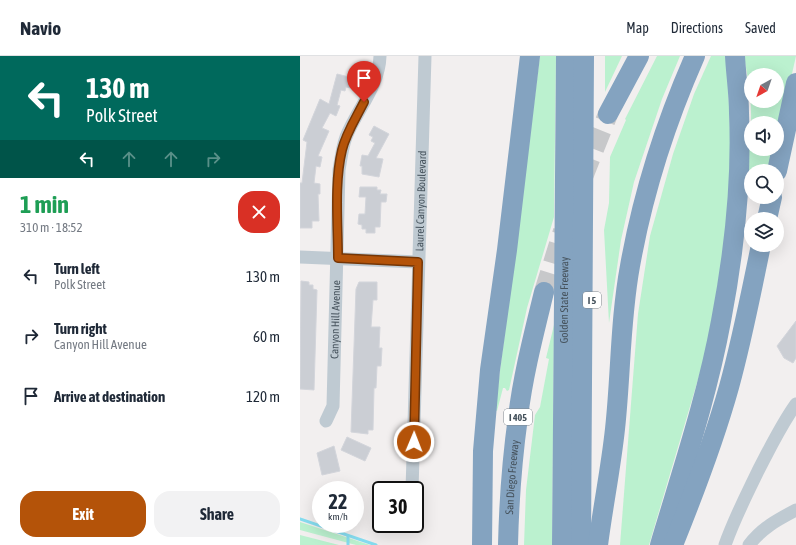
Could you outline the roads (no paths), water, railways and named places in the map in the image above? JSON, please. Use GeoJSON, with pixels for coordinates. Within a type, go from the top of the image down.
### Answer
{"type":"FeatureCollection","features":[{"type":"Feature","properties":{"kind":"highway"},"geometry":{"type":"LineString","coordinates":[[482,545],[483,451],[490,370],[508,242],[530,56]]}},
{"type":"Feature","properties":{"kind":"highway","name":"Golden State Freeway"},"geometry":{"type":"LineString","coordinates":[[562,545],[566,56]]}},
{"type":"Feature","properties":{"kind":"highway"},"geometry":{"type":"LineString","coordinates":[[581,545],[584,56]]}},
{"type":"Feature","properties":{"kind":"highway","name":"I 5"},"geometry":{"type":"LineString","coordinates":[[592,545],[594,56]]}},
{"type":"Feature","properties":{"kind":"highway"},"geometry":{"type":"LineString","coordinates":[[639,56],[611,108],[630,96],[651,56]]}},
{"type":"Feature","properties":{"kind":"highway"},"geometry":{"type":"LineString","coordinates":[[598,545],[615,429],[624,308],[637,229],[662,140],[673,108],[695,56]]}},
{"type":"Feature","properties":{"kind":"highway"},"geometry":{"type":"LineString","coordinates":[[660,545],[701,407],[721,322],[732,259],[739,158],[740,114],[735,56]]}},
{"type":"Feature","properties":{"kind":"highway"},"geometry":{"type":"LineString","coordinates":[[779,164],[796,83]]}},
{"type":"Feature","properties":{"kind":"highway"},"geometry":{"type":"LineString","coordinates":[[673,545],[695,489],[729,388],[746,322],[760,252]]}},
{"type":"Feature","properties":{"kind":"highway"},"geometry":{"type":"LineString","coordinates":[[564,267],[576,286],[574,545]]}},
{"type":"Feature","properties":{"kind":"highway","name":"San Diego Freeway"},"geometry":{"type":"LineString","coordinates":[[508,545],[510,486],[518,416],[527,366],[544,292]]}},
{"type":"Feature","properties":{"kind":"street","name":"Canyon Hill Avenue"},"geometry":{"type":"LineString","coordinates":[[326,421],[333,406],[338,258],[339,170],[342,150],[347,135],[373,86],[380,56]]}},
{"type":"Feature","properties":{"kind":"street","name":"Laurel Canyon Boulevard"},"geometry":{"type":"LineString","coordinates":[[412,481],[425,56]]}},
{"type":"Feature","properties":{"kind":"street"},"geometry":{"type":"LineString","coordinates":[[300,257],[418,262]]}},
{"type":"Feature","properties":{"kind":"street"},"geometry":{"type":"LineString","coordinates":[[725,545],[733,522],[761,466],[786,418],[796,404]]}},
{"type":"Feature","properties":{"kind":"street"},"geometry":{"type":"LineString","coordinates":[[749,545],[758,533],[769,524],[796,510]]}},
{"type":"Feature","properties":{"kind":"waterway"},"geometry":{"type":"LineString","coordinates":[[300,519],[376,545]]}},
{"type":"Feature","properties":{"kind":"waterway"},"geometry":{"type":"LineString","coordinates":[[348,536],[348,545]]}},
{"type":"Feature","properties":{"kind":"tunnel"},"geometry":{"type":"LineString","coordinates":[[583,177],[608,114]]}},
{"type":"Feature","properties":{"kind":"tunnel"},"geometry":{"type":"LineString","coordinates":[[544,292],[563,231]]}}]}
